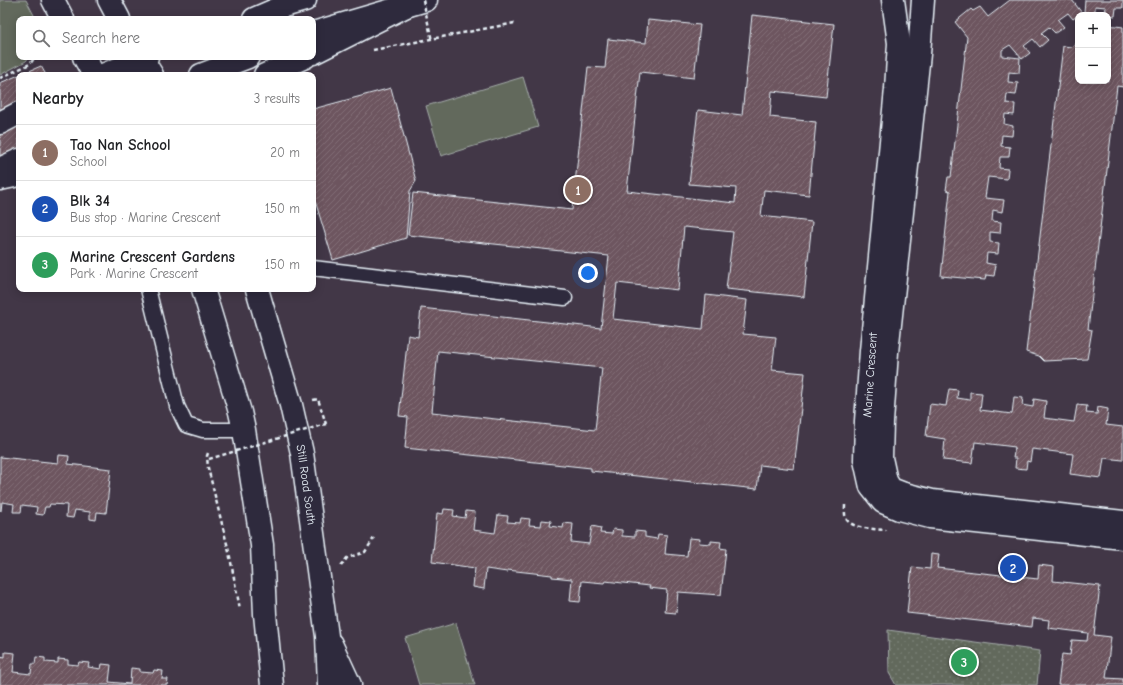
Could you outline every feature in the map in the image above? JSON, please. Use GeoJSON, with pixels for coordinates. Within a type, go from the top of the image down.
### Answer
{"type":"FeatureCollection","features":[{"type":"Feature","properties":{"kind":"main road"},"geometry":{"type":"LineString","coordinates":[[53,0],[61,16]]}},
{"type":"Feature","properties":{"kind":"main road"},"geometry":{"type":"LineString","coordinates":[[109,0],[117,16]]}},
{"type":"Feature","properties":{"kind":"main road"},"geometry":{"type":"LineString","coordinates":[[261,16],[284,6],[305,0]]}},
{"type":"Feature","properties":{"kind":"main road","name":"Marine Crescent"},"geometry":{"type":"LineString","coordinates":[[893,0],[899,43],[866,421],[865,460],[871,487],[883,502],[899,509],[930,517],[1123,538]]}},
{"type":"Feature","properties":{"kind":"main road","name":"Marine Crescent"},"geometry":{"type":"LineString","coordinates":[[923,0],[919,54],[886,368],[881,458],[886,481],[891,489],[932,501],[1123,522]]}},
{"type":"Feature","properties":{"kind":"main road"},"geometry":{"type":"LineString","coordinates":[[316,32],[420,1]]}},
{"type":"Feature","properties":{"kind":"main road"},"geometry":{"type":"LineString","coordinates":[[316,52],[420,1]]}},
{"type":"Feature","properties":{"kind":"main road"},"geometry":{"type":"LineString","coordinates":[[86,60],[92,72]]}},
{"type":"Feature","properties":{"kind":"main road"},"geometry":{"type":"LineString","coordinates":[[209,72],[240,60]]}},
{"type":"Feature","properties":{"kind":"main road"},"geometry":{"type":"LineString","coordinates":[[272,72],[298,60]]}},
{"type":"Feature","properties":{"kind":"main road"},"geometry":{"type":"LineString","coordinates":[[113,72],[145,62]]}},
{"type":"Feature","properties":{"kind":"main road"},"geometry":{"type":"LineString","coordinates":[[0,123],[16,115]]}},
{"type":"Feature","properties":{"kind":"main road"},"geometry":{"type":"LineString","coordinates":[[0,169],[16,161]]}},
{"type":"Feature","properties":{"kind":"main road"},"geometry":{"type":"LineString","coordinates":[[0,180],[16,176]]}},
{"type":"Feature","properties":{"kind":"main road"},"geometry":{"type":"LineString","coordinates":[[204,292],[244,430],[262,545],[265,613],[272,685]]}},
{"type":"Feature","properties":{"kind":"main road","name":"Still Road South"},"geometry":{"type":"LineString","coordinates":[[258,292],[291,405],[302,453],[327,636],[329,685]]}},
{"type":"Feature","properties":{"kind":"main road"},"geometry":{"type":"LineString","coordinates":[[263,685],[265,613]]}},
{"type":"Feature","properties":{"kind":"main road"},"geometry":{"type":"LineString","coordinates":[[327,636],[350,685]]}},
{"type":"Feature","properties":{"kind":"lane"},"geometry":{"type":"LineString","coordinates":[[316,268],[565,298]]}},
{"type":"Feature","properties":{"kind":"lane"},"geometry":{"type":"LineString","coordinates":[[149,292],[177,406],[186,425],[203,430],[244,430]]}},
{"type":"Feature","properties":{"kind":"path"},"geometry":{"type":"LineString","coordinates":[[420,1],[432,41]]}},
{"type":"Feature","properties":{"kind":"path"},"geometry":{"type":"LineString","coordinates":[[372,50],[515,23]]}},
{"type":"Feature","properties":{"kind":"path"},"geometry":{"type":"LineString","coordinates":[[0,78],[30,64],[33,60]]}},
{"type":"Feature","properties":{"kind":"path"},"geometry":{"type":"LineString","coordinates":[[209,459],[326,424]]}},
{"type":"Feature","properties":{"kind":"path"},"geometry":{"type":"LineString","coordinates":[[208,453],[208,468],[229,552],[240,611],[265,613]]}},
{"type":"Feature","properties":{"kind":"green space"},"geometry":{"type":"Polygon","coordinates":[[[0,0],[26,0],[34,16],[16,16],[16,60],[27,60],[0,75],[0,0]]]}},
{"type":"Feature","properties":{"kind":"green space"},"geometry":{"type":"Polygon","coordinates":[[[523,77],[538,127],[441,156],[426,106],[523,77]]]}},
{"type":"Feature","properties":{"kind":"green space"},"geometry":{"type":"Polygon","coordinates":[[[456,623],[475,685],[419,685],[405,638],[456,623]]]}},
{"type":"Feature","properties":{"kind":"green space"},"geometry":{"type":"Polygon","coordinates":[[[888,630],[1040,651],[1037,685],[896,685],[889,673],[888,630]]]}},
{"type":"Feature","properties":{"kind":"building"},"geometry":{"type":"Polygon","coordinates":[[[1010,0],[1072,0],[1081,12],[1075,12],[1075,18],[1073,19],[1068,13],[1058,20],[1064,27],[1055,33],[1049,27],[1041,33],[1048,40],[1040,47],[1033,39],[1024,46],[1030,53],[1022,59],[1010,45],[1002,50],[1002,56],[1020,58],[1019,73],[1009,72],[1008,82],[1018,83],[1016,95],[1007,94],[1006,103],[1015,104],[1014,115],[1005,114],[1004,124],[1013,126],[1012,136],[1002,135],[1001,146],[1010,147],[1009,157],[1000,157],[999,168],[1008,169],[1007,179],[988,177],[985,198],[1004,200],[1002,212],[993,210],[992,221],[1001,222],[1000,233],[990,232],[990,242],[999,243],[998,254],[987,253],[986,263],[996,265],[994,276],[986,275],[985,280],[941,276],[950,191],[946,190],[948,177],[951,177],[967,37],[955,22],[971,9],[973,11],[980,7],[988,17],[1010,0]]]}},
{"type":"Feature","properties":{"kind":"building"},"geometry":{"type":"Polygon","coordinates":[[[1085,0],[1123,0],[1123,8],[1116,8],[1115,16],[1111,16],[1111,12],[1105,12],[1106,7],[1095,6],[1095,12],[1084,12],[1085,0]]]}},
{"type":"Feature","properties":{"kind":"building"},"geometry":{"type":"Polygon","coordinates":[[[752,15],[834,24],[826,97],[772,91],[770,117],[816,122],[809,195],[764,190],[761,216],[812,222],[804,297],[726,289],[733,232],[684,227],[678,290],[617,283],[613,319],[703,329],[706,295],[747,300],[743,334],[776,337],[772,370],[805,373],[794,469],[760,465],[757,489],[591,471],[591,468],[405,448],[408,417],[399,416],[408,335],[418,337],[421,308],[601,328],[609,256],[408,235],[413,193],[572,210],[588,67],[605,68],[608,39],[646,43],[648,20],[700,25],[694,78],[640,72],[627,191],[735,203],[736,188],[689,184],[698,110],[742,115],[752,15]],[[438,351],[432,412],[595,430],[602,368],[438,351]]]}},
{"type":"Feature","properties":{"kind":"building"},"geometry":{"type":"Polygon","coordinates":[[[1111,25],[1123,27],[1123,87],[1117,86],[1088,329],[1092,330],[1087,359],[1044,361],[1039,356],[1026,352],[1063,46],[1072,47],[1075,44],[1075,84],[1111,84],[1111,25]]]}},
{"type":"Feature","properties":{"kind":"building"},"geometry":{"type":"Polygon","coordinates":[[[41,66],[44,72],[27,72],[41,66]]]}},
{"type":"Feature","properties":{"kind":"building"},"geometry":{"type":"Polygon","coordinates":[[[16,76],[16,153],[0,161],[0,83],[16,76]]]}},
{"type":"Feature","properties":{"kind":"building"},"geometry":{"type":"Polygon","coordinates":[[[391,88],[416,181],[410,191],[406,238],[333,260],[316,204],[316,108],[391,88]]]}},
{"type":"Feature","properties":{"kind":"building"},"geometry":{"type":"Polygon","coordinates":[[[949,389],[958,390],[957,398],[970,400],[970,392],[982,393],[980,410],[1012,414],[1014,397],[1023,398],[1022,405],[1033,407],[1034,399],[1046,401],[1044,418],[1074,422],[1077,405],[1087,406],[1086,413],[1097,414],[1098,407],[1108,409],[1106,425],[1123,427],[1123,460],[1104,458],[1101,478],[1070,474],[1073,454],[1032,449],[1030,462],[1027,461],[1026,469],[1015,468],[1016,458],[1013,458],[1015,447],[975,442],[972,463],[943,460],[945,439],[926,436],[930,404],[946,406],[949,389]]]}},
{"type":"Feature","properties":{"kind":"building"},"geometry":{"type":"Polygon","coordinates":[[[59,455],[69,456],[68,464],[111,469],[106,513],[97,512],[96,520],[90,519],[90,512],[75,510],[73,518],[66,517],[67,505],[50,504],[49,507],[45,507],[43,515],[36,514],[37,507],[22,505],[21,512],[13,512],[14,504],[2,502],[1,511],[0,510],[0,457],[58,463],[59,455]]]}},
{"type":"Feature","properties":{"kind":"building"},"geometry":{"type":"Polygon","coordinates":[[[444,509],[454,510],[453,516],[465,518],[466,511],[475,512],[473,530],[495,533],[498,515],[508,516],[507,522],[520,523],[521,518],[530,519],[529,525],[541,526],[542,520],[551,521],[550,526],[563,528],[564,523],[573,524],[571,542],[589,544],[592,526],[601,528],[600,533],[612,534],[613,529],[622,530],[622,536],[635,537],[635,531],[645,532],[645,537],[657,539],[658,534],[667,535],[665,554],[687,556],[689,538],[700,539],[699,543],[711,544],[711,541],[721,542],[720,548],[726,549],[721,595],[678,592],[676,613],[665,612],[667,590],[649,588],[650,586],[605,581],[604,583],[582,581],[580,602],[570,601],[572,579],[552,577],[552,575],[486,569],[484,589],[473,587],[475,568],[432,562],[437,513],[443,514],[444,509]]]}},
{"type":"Feature","properties":{"kind":"building"},"geometry":{"type":"Polygon","coordinates":[[[931,554],[939,555],[937,568],[1038,579],[1039,565],[1054,567],[1053,581],[1100,586],[1094,635],[1111,637],[1106,678],[1123,679],[1123,685],[1058,685],[1062,654],[1070,655],[1072,640],[1087,641],[1088,633],[1048,628],[1049,620],[1033,618],[1032,627],[907,613],[912,567],[930,569],[931,554]]]}},
{"type":"Feature","properties":{"kind":"building"},"geometry":{"type":"Polygon","coordinates":[[[5,652],[15,653],[13,672],[31,674],[32,664],[35,664],[36,657],[45,658],[45,662],[58,663],[58,659],[68,660],[68,664],[78,665],[79,662],[89,663],[88,667],[101,669],[102,664],[111,665],[109,682],[130,684],[131,668],[140,669],[140,672],[153,673],[154,670],[163,671],[162,679],[168,679],[167,685],[0,685],[0,656],[5,657],[5,652]]]}},
{"type":"Feature","properties":{"kind":"place","name":"Tao Nan School"},"geometry":{"type":"Point","coordinates":[578,190]}},
{"type":"Feature","properties":{"kind":"place","name":"Blk 34"},"geometry":{"type":"Point","coordinates":[1013,568]}},
{"type":"Feature","properties":{"kind":"place","name":"Marine Crescent Gardens"},"geometry":{"type":"Point","coordinates":[964,662]}}]}
